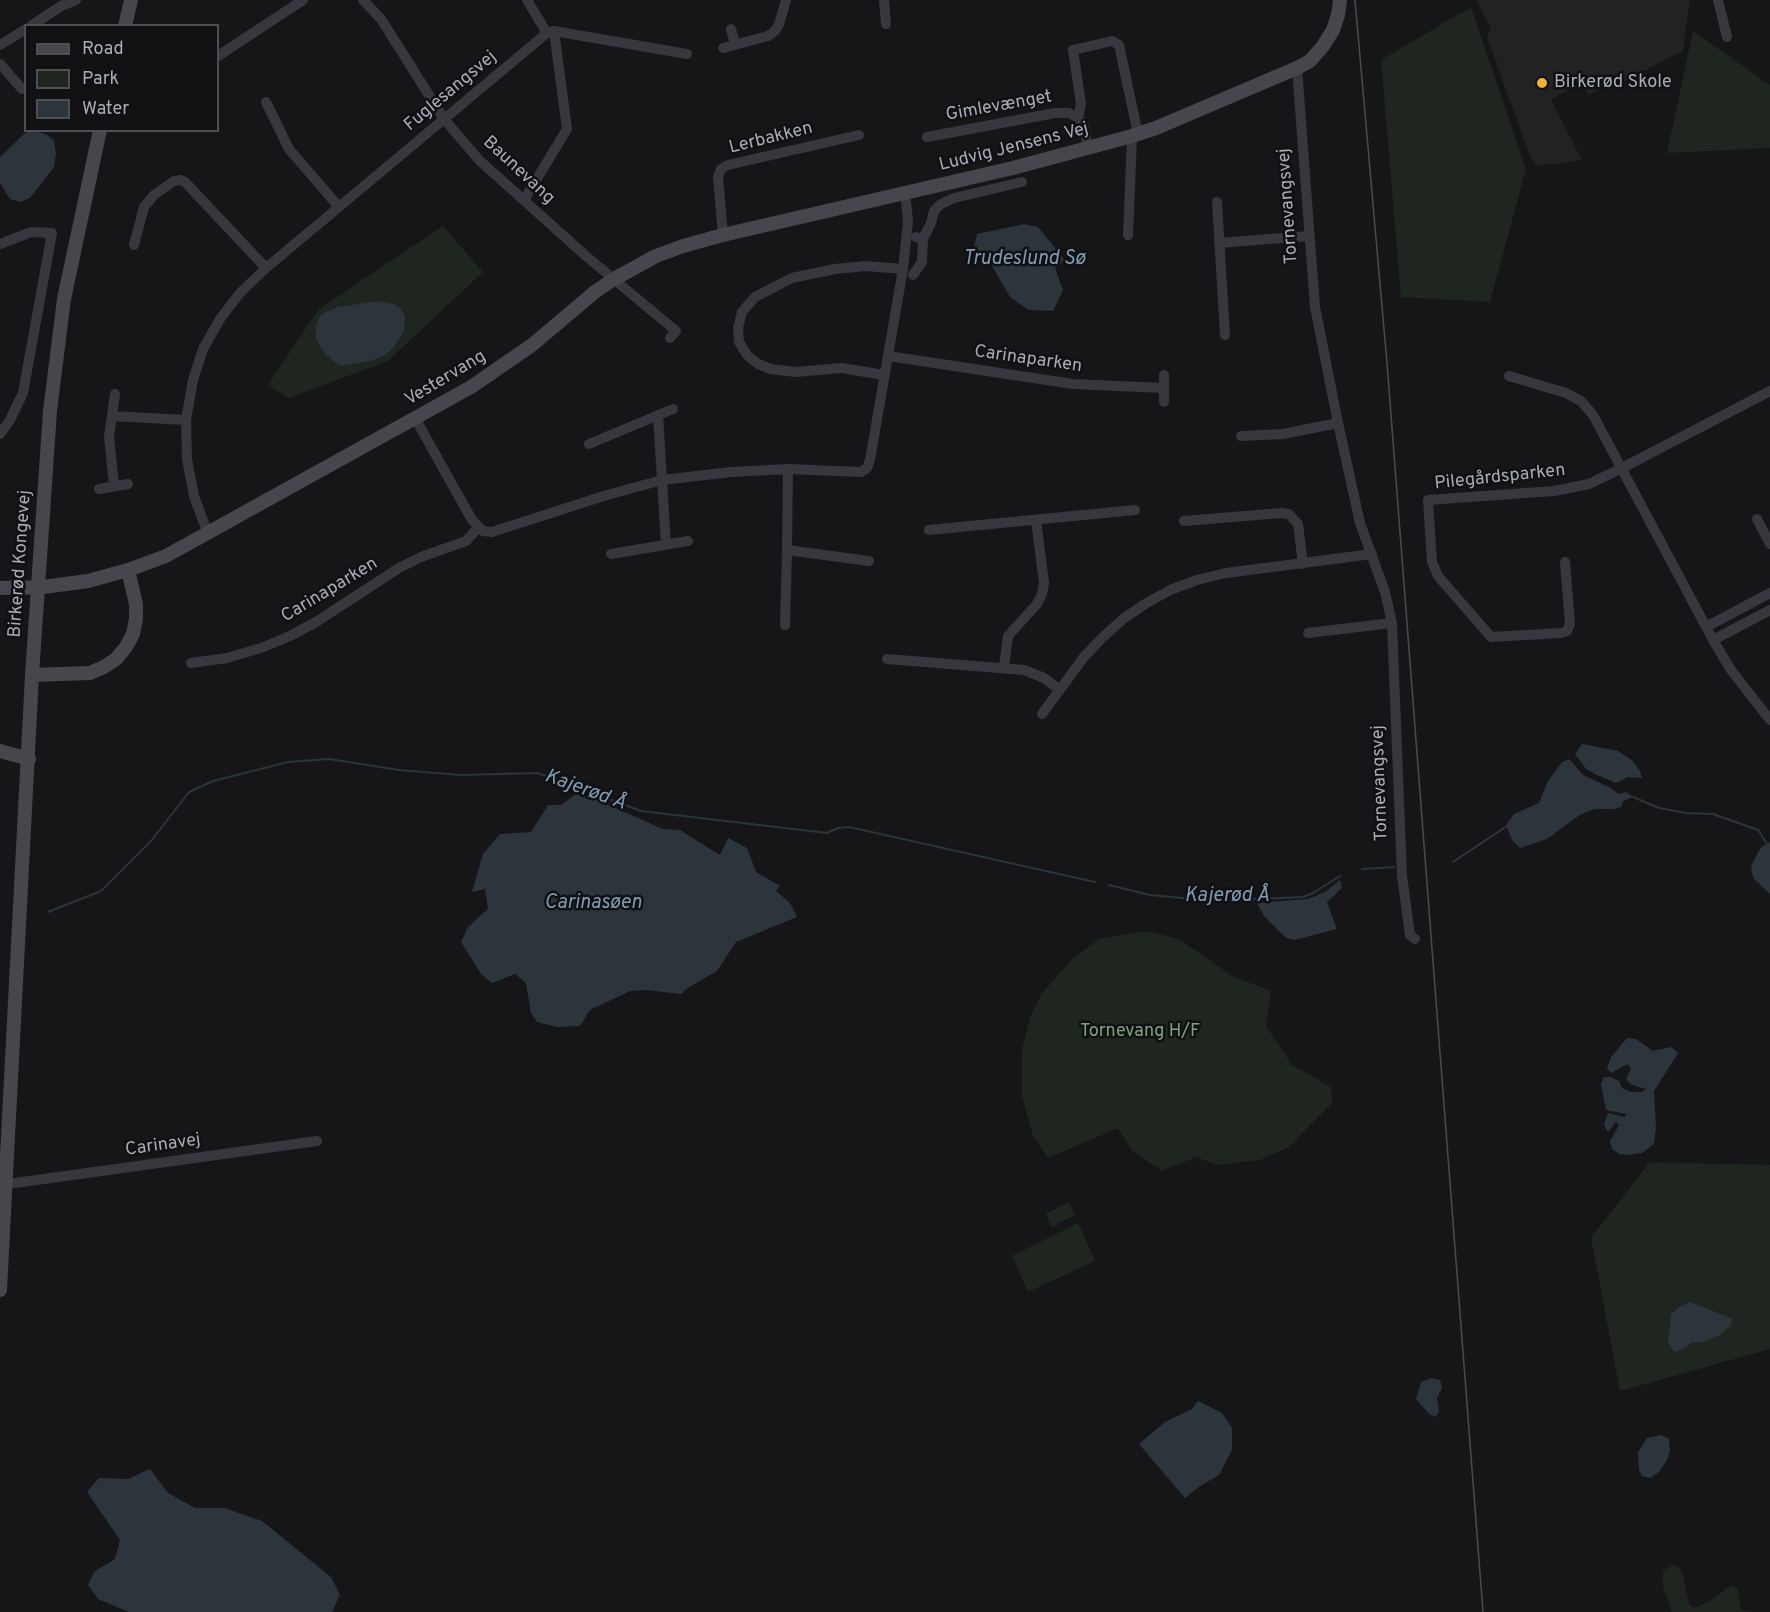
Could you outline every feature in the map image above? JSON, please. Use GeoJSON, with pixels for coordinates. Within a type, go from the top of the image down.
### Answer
{"type":"FeatureCollection","features":[{"type":"Feature","properties":{"kind":"street"},"geometry":{"type":"LineString","coordinates":[[34,24],[61,6],[76,0]]}},
{"type":"Feature","properties":{"kind":"street"},"geometry":{"type":"LineString","coordinates":[[125,24],[128,0]]}},
{"type":"Feature","properties":{"kind":"street"},"geometry":{"type":"LineString","coordinates":[[219,55],[303,0]]}},
{"type":"Feature","properties":{"kind":"street","name":"Baunevang"},"geometry":{"type":"LineString","coordinates":[[363,0],[381,19],[444,119],[479,160],[676,331],[670,338]]}},
{"type":"Feature","properties":{"kind":"street"},"geometry":{"type":"LineString","coordinates":[[524,200],[567,129],[550,32],[527,0]]}},
{"type":"Feature","properties":{"kind":"street"},"geometry":{"type":"LineString","coordinates":[[723,48],[768,36],[775,31],[786,0]]}},
{"type":"Feature","properties":{"kind":"street"},"geometry":{"type":"LineString","coordinates":[[884,0],[886,24]]}},
{"type":"Feature","properties":{"kind":"street"},"geometry":{"type":"LineString","coordinates":[[1297,68],[1310,60],[1328,38],[1338,15],[1340,0]]}},
{"type":"Feature","properties":{"kind":"street"},"geometry":{"type":"LineString","coordinates":[[1718,0],[1727,37]]}},
{"type":"Feature","properties":{"kind":"street"},"geometry":{"type":"LineString","coordinates":[[731,29],[735,44]]}},
{"type":"Feature","properties":{"kind":"street"},"geometry":{"type":"LineString","coordinates":[[0,45],[24,30]]}},
{"type":"Feature","properties":{"kind":"street"},"geometry":{"type":"LineString","coordinates":[[550,32],[687,54]]}},
{"type":"Feature","properties":{"kind":"street","name":"Fuglesangsvej"},"geometry":{"type":"LineString","coordinates":[[208,534],[194,496],[187,459],[186,420],[192,381],[207,341],[220,319],[240,293],[266,268],[550,32]]}},
{"type":"Feature","properties":{"kind":"street","name":"Ludvig Jensens Vej"},"geometry":{"type":"LineString","coordinates":[[1078,118],[1081,104],[1072,50],[1112,41],[1119,45],[1135,135],[1128,235]]}},
{"type":"Feature","properties":{"kind":"street"},"geometry":{"type":"LineString","coordinates":[[0,64],[22,89]]}},
{"type":"Feature","properties":{"kind":"street","name":"Ludvig Jensens Vej"},"geometry":{"type":"LineString","coordinates":[[905,192],[1088,149],[1156,129],[1297,68]]}},
{"type":"Feature","properties":{"kind":"street","name":"Tornevangsvej"},"geometry":{"type":"LineString","coordinates":[[1297,68],[1315,307],[1360,523],[1386,592],[1392,623],[1402,876],[1410,935],[1415,939]]}},
{"type":"Feature","properties":{"kind":"street"},"geometry":{"type":"LineString","coordinates":[[266,102],[289,149],[339,207]]}},
{"type":"Feature","properties":{"kind":"street","name":"Gimlevænget"},"geometry":{"type":"LineString","coordinates":[[927,137],[1055,113],[1070,113],[1084,126],[1088,149]]}},
{"type":"Feature","properties":{"kind":"street","name":"Birkerød Kongevej"},"geometry":{"type":"LineString","coordinates":[[0,1290],[10,1184],[23,826],[50,411],[64,299],[100,132]]}},
{"type":"Feature","properties":{"kind":"street","name":"Lerbakken"},"geometry":{"type":"LineString","coordinates":[[723,235],[718,177],[721,170],[728,165],[859,135]]}},
{"type":"Feature","properties":{"kind":"street"},"geometry":{"type":"LineString","coordinates":[[134,245],[144,207],[154,195],[174,181],[180,180],[186,182],[266,268]]}},
{"type":"Feature","properties":{"kind":"street"},"geometry":{"type":"LineString","coordinates":[[913,276],[922,262],[922,239],[931,223],[934,211],[941,204],[954,198],[1022,182]]}},
{"type":"Feature","properties":{"kind":"street"},"geometry":{"type":"LineString","coordinates":[[416,418],[472,520],[483,531],[492,532],[662,480],[731,472],[788,469],[861,472],[867,468],[903,269],[908,221],[905,192]]}},
{"type":"Feature","properties":{"kind":"street","name":"Vestervang"},"geometry":{"type":"LineString","coordinates":[[0,588],[43,587],[88,581],[128,570],[166,555],[208,534],[471,387],[532,345],[596,291],[656,256],[723,235],[905,192]]}},
{"type":"Feature","properties":{"kind":"street"},"geometry":{"type":"LineString","coordinates":[[1216,202],[1225,335]]}},
{"type":"Feature","properties":{"kind":"street"},"geometry":{"type":"LineString","coordinates":[[0,244],[21,234],[52,233],[23,393],[0,434]]}},
{"type":"Feature","properties":{"kind":"street"},"geometry":{"type":"LineString","coordinates":[[907,235],[922,239]]}},
{"type":"Feature","properties":{"kind":"street"},"geometry":{"type":"LineString","coordinates":[[1219,243],[1308,236]]}},
{"type":"Feature","properties":{"kind":"street"},"geometry":{"type":"LineString","coordinates":[[884,375],[842,368],[796,372],[771,369],[758,364],[747,355],[739,342],[738,328],[742,312],[755,297],[792,278],[855,267],[903,269]]}},
{"type":"Feature","properties":{"kind":"street","name":"Carinaparken"},"geometry":{"type":"LineString","coordinates":[[888,356],[1073,384],[1164,388]]}},
{"type":"Feature","properties":{"kind":"street"},"geometry":{"type":"LineString","coordinates":[[1164,375],[1164,402]]}},
{"type":"Feature","properties":{"kind":"street"},"geometry":{"type":"LineString","coordinates":[[1509,376],[1566,393],[1581,401],[1593,415],[1713,640],[1731,670],[1770,720]]}},
{"type":"Feature","properties":{"kind":"street","name":"Pilegårdsparken"},"geometry":{"type":"LineString","coordinates":[[1565,562],[1570,624],[1567,630],[1561,633],[1491,637],[1438,576],[1432,562],[1428,500],[1554,491],[1589,484],[1770,391]]}},
{"type":"Feature","properties":{"kind":"street"},"geometry":{"type":"LineString","coordinates":[[114,486],[109,437],[115,393]]}},
{"type":"Feature","properties":{"kind":"street"},"geometry":{"type":"LineString","coordinates":[[589,444],[673,409]]}},
{"type":"Feature","properties":{"kind":"street"},"geometry":{"type":"LineString","coordinates":[[658,415],[666,545]]}},
{"type":"Feature","properties":{"kind":"street"},"geometry":{"type":"LineString","coordinates":[[112,416],[186,420]]}},
{"type":"Feature","properties":{"kind":"street"},"geometry":{"type":"LineString","coordinates":[[1241,436],[1283,434],[1338,423]]}},
{"type":"Feature","properties":{"kind":"street"},"geometry":{"type":"LineString","coordinates":[[785,626],[788,469]]}},
{"type":"Feature","properties":{"kind":"street"},"geometry":{"type":"LineString","coordinates":[[99,489],[128,484]]}},
{"type":"Feature","properties":{"kind":"street"},"geometry":{"type":"LineString","coordinates":[[929,530],[1135,510]]}},
{"type":"Feature","properties":{"kind":"street"},"geometry":{"type":"LineString","coordinates":[[1184,521],[1289,514],[1298,524],[1303,564]]}},
{"type":"Feature","properties":{"kind":"street"},"geometry":{"type":"LineString","coordinates":[[1757,519],[1770,544]]}},
{"type":"Feature","properties":{"kind":"street"},"geometry":{"type":"LineString","coordinates":[[1004,667],[1008,636],[1037,604],[1042,594],[1044,583],[1036,520]]}},
{"type":"Feature","properties":{"kind":"street","name":"Carinaparken"},"geometry":{"type":"LineString","coordinates":[[191,663],[227,658],[290,636],[316,622],[399,568],[421,557],[466,541],[478,528]]}},
{"type":"Feature","properties":{"kind":"street"},"geometry":{"type":"LineString","coordinates":[[611,554],[688,541]]}},
{"type":"Feature","properties":{"kind":"street"},"geometry":{"type":"LineString","coordinates":[[787,550],[869,561]]}},
{"type":"Feature","properties":{"kind":"street"},"geometry":{"type":"LineString","coordinates":[[1042,714],[1102,638],[1138,609],[1170,590],[1226,573],[1372,554]]}},
{"type":"Feature","properties":{"kind":"street"},"geometry":{"type":"LineString","coordinates":[[32,675],[90,673],[117,658],[130,640],[136,619],[136,604],[128,570]]}},
{"type":"Feature","properties":{"kind":"street"},"geometry":{"type":"LineString","coordinates":[[1706,627],[1770,593]]}},
{"type":"Feature","properties":{"kind":"street"},"geometry":{"type":"LineString","coordinates":[[1713,640],[1770,610]]}},
{"type":"Feature","properties":{"kind":"street"},"geometry":{"type":"LineString","coordinates":[[1308,633],[1392,623]]}},
{"type":"Feature","properties":{"kind":"street"},"geometry":{"type":"LineString","coordinates":[[887,659],[1004,667],[1034,673],[1060,690]]}},
{"type":"Feature","properties":{"kind":"street"},"geometry":{"type":"LineString","coordinates":[[0,751],[29,759]]}},
{"type":"Feature","properties":{"kind":"street","name":"Carinavej"},"geometry":{"type":"LineString","coordinates":[[10,1184],[317,1141]]}},
{"type":"Feature","properties":{"kind":"shaded area","name":"Birkerød Skole"},"geometry":{"type":"Polygon","coordinates":[[[1476,0],[1690,0],[1683,51],[1612,87],[1610,84],[1589,95],[1581,82],[1551,100],[1582,160],[1538,166],[1530,156],[1487,37],[1491,29],[1476,0]]]}},
{"type":"Feature","properties":{"kind":"green space"},"geometry":{"type":"Polygon","coordinates":[[[1471,7],[1526,169],[1490,302],[1401,297],[1381,60],[1471,7]]]}},
{"type":"Feature","properties":{"kind":"green space"},"geometry":{"type":"Polygon","coordinates":[[[1693,31],[1770,85],[1770,148],[1667,153],[1693,31]]]}},
{"type":"Feature","properties":{"kind":"green space"},"geometry":{"type":"Polygon","coordinates":[[[443,226],[483,272],[388,361],[289,398],[268,385],[318,310],[443,226]]]}},
{"type":"Feature","properties":{"kind":"green space","name":"Tornevang H/F"},"geometry":{"type":"Polygon","coordinates":[[[1147,931],[1179,939],[1232,976],[1271,991],[1266,1026],[1292,1065],[1331,1087],[1332,1103],[1289,1147],[1260,1160],[1217,1165],[1196,1157],[1162,1171],[1133,1152],[1118,1128],[1048,1158],[1033,1136],[1022,1096],[1022,1050],[1030,1017],[1041,995],[1070,961],[1099,939],[1147,931]]]}},
{"type":"Feature","properties":{"kind":"green space"},"geometry":{"type":"Polygon","coordinates":[[[1650,1162],[1770,1165],[1770,1349],[1620,1391],[1591,1238],[1650,1162]]]}},
{"type":"Feature","properties":{"kind":"green space"},"geometry":{"type":"Polygon","coordinates":[[[1069,1202],[1075,1215],[1052,1227],[1046,1214],[1069,1202]]]}},
{"type":"Feature","properties":{"kind":"green space"},"geometry":{"type":"Polygon","coordinates":[[[1078,1223],[1095,1261],[1028,1292],[1012,1256],[1078,1223]]]}},
{"type":"Feature","properties":{"kind":"green space"},"geometry":{"type":"Polygon","coordinates":[[[1672,1565],[1678,1567],[1683,1575],[1689,1604],[1692,1607],[1698,1607],[1713,1599],[1731,1585],[1738,1589],[1741,1610],[1752,1612],[1672,1612],[1663,1586],[1663,1571],[1672,1565]]]}},
{"type":"Feature","properties":{"kind":"water"},"geometry":{"type":"Polygon","coordinates":[[[25,133],[46,134],[54,141],[56,153],[54,167],[30,198],[20,202],[10,199],[0,183],[0,157],[25,133]]]}},
{"type":"Feature","properties":{"kind":"water","name":"Trudeslund Sø"},"geometry":{"type":"Polygon","coordinates":[[[1024,224],[1038,227],[1065,260],[1055,268],[1063,290],[1053,311],[1029,310],[1010,297],[992,266],[981,258],[974,247],[977,234],[1024,224]]]}},
{"type":"Feature","properties":{"kind":"water"},"geometry":{"type":"Polygon","coordinates":[[[378,301],[394,304],[405,316],[404,331],[394,347],[387,354],[373,360],[342,366],[334,362],[322,350],[316,339],[319,317],[338,307],[378,301]]]}},
{"type":"Feature","properties":{"kind":"water"},"geometry":{"type":"Polygon","coordinates":[[[1582,744],[1618,751],[1633,761],[1642,778],[1628,777],[1616,783],[1586,769],[1575,754],[1582,744]]]}},
{"type":"Feature","properties":{"kind":"water"},"geometry":{"type":"Polygon","coordinates":[[[1570,760],[1583,775],[1611,788],[1618,794],[1626,792],[1633,797],[1623,801],[1621,807],[1595,809],[1581,814],[1547,839],[1520,848],[1512,840],[1506,825],[1514,814],[1539,803],[1548,781],[1562,762],[1570,760]]]}},
{"type":"Feature","properties":{"kind":"water","name":"Carinasøen"},"geometry":{"type":"Polygon","coordinates":[[[579,792],[663,829],[680,830],[720,855],[728,838],[747,848],[756,872],[780,886],[776,891],[790,903],[797,917],[736,942],[717,971],[681,994],[646,990],[630,991],[590,1010],[580,1026],[557,1027],[537,1022],[531,1013],[526,983],[515,974],[492,983],[481,974],[461,942],[468,927],[488,909],[485,889],[472,892],[483,854],[500,834],[531,832],[548,805],[561,805],[579,792]]]}},
{"type":"Feature","properties":{"kind":"water"},"geometry":{"type":"Polygon","coordinates":[[[1770,842],[1770,894],[1753,878],[1751,866],[1761,847],[1770,842]]]}},
{"type":"Feature","properties":{"kind":"water"},"geometry":{"type":"Polygon","coordinates":[[[1340,880],[1342,888],[1327,902],[1337,929],[1294,940],[1286,938],[1264,916],[1257,903],[1308,899],[1325,892],[1340,880]]]}},
{"type":"Feature","properties":{"kind":"water"},"geometry":{"type":"Polygon","coordinates":[[[1627,1038],[1636,1039],[1653,1051],[1671,1047],[1678,1053],[1654,1091],[1656,1127],[1654,1144],[1642,1153],[1630,1155],[1619,1154],[1612,1149],[1610,1141],[1619,1125],[1616,1122],[1608,1132],[1604,1125],[1608,1113],[1625,1117],[1626,1114],[1606,1110],[1601,1084],[1604,1077],[1611,1077],[1619,1081],[1622,1088],[1630,1092],[1642,1092],[1646,1089],[1632,1085],[1626,1079],[1631,1069],[1628,1064],[1611,1073],[1607,1068],[1611,1057],[1627,1038]]]}},
{"type":"Feature","properties":{"kind":"water"},"geometry":{"type":"Polygon","coordinates":[[[1690,1302],[1732,1319],[1731,1325],[1720,1335],[1700,1343],[1692,1342],[1684,1349],[1675,1352],[1668,1343],[1671,1314],[1690,1302]]]}},
{"type":"Feature","properties":{"kind":"water"},"geometry":{"type":"Polygon","coordinates":[[[1432,1378],[1440,1380],[1442,1388],[1437,1398],[1439,1412],[1435,1417],[1429,1414],[1416,1399],[1421,1382],[1432,1378]]]}},
{"type":"Feature","properties":{"kind":"water"},"geometry":{"type":"Polygon","coordinates":[[[1198,1401],[1222,1413],[1232,1428],[1232,1450],[1219,1475],[1185,1498],[1139,1444],[1165,1422],[1192,1409],[1198,1401]]]}},
{"type":"Feature","properties":{"kind":"water"},"geometry":{"type":"Polygon","coordinates":[[[1661,1435],[1669,1439],[1670,1451],[1667,1460],[1659,1472],[1650,1478],[1642,1476],[1639,1470],[1638,1452],[1647,1438],[1661,1435]]]}},
{"type":"Feature","properties":{"kind":"water"},"geometry":{"type":"Polygon","coordinates":[[[150,1469],[168,1493],[195,1508],[224,1508],[262,1521],[331,1577],[340,1595],[332,1612],[129,1612],[98,1599],[88,1585],[94,1572],[115,1559],[120,1540],[87,1492],[99,1478],[128,1479],[150,1469]]]}},
{"type":"Feature","properties":{"kind":"waterway","name":"Kajerød Å"},"geometry":{"type":"LineString","coordinates":[[48,912],[101,891],[151,841],[189,792],[213,781],[288,762],[329,759],[399,770],[461,775],[538,773],[641,811],[827,833],[838,828],[849,827],[1095,882]]}},
{"type":"Feature","properties":{"kind":"waterway"},"geometry":{"type":"LineString","coordinates":[[1633,797],[1659,808],[1686,813],[1713,814],[1758,830],[1767,844]]}},
{"type":"Feature","properties":{"kind":"waterway","name":"Kajerød Å"},"geometry":{"type":"LineString","coordinates":[[1453,862],[1507,826]]}},
{"type":"Feature","properties":{"kind":"waterway","name":"Kajerød Å"},"geometry":{"type":"LineString","coordinates":[[1362,869],[1394,867]]}},
{"type":"Feature","properties":{"kind":"waterway","name":"Kajerød Å"},"geometry":{"type":"LineString","coordinates":[[1109,885],[1150,895],[1214,901],[1303,897],[1340,876]]}},
{"type":"Feature","properties":{"kind":"tram line"},"geometry":{"type":"LineString","coordinates":[[1355,0],[1387,363],[1483,1612]]}},
{"type":"Feature","properties":{"kind":"place","name":"Birkerød Skole"},"geometry":{"type":"Point","coordinates":[1542,83]}}]}
